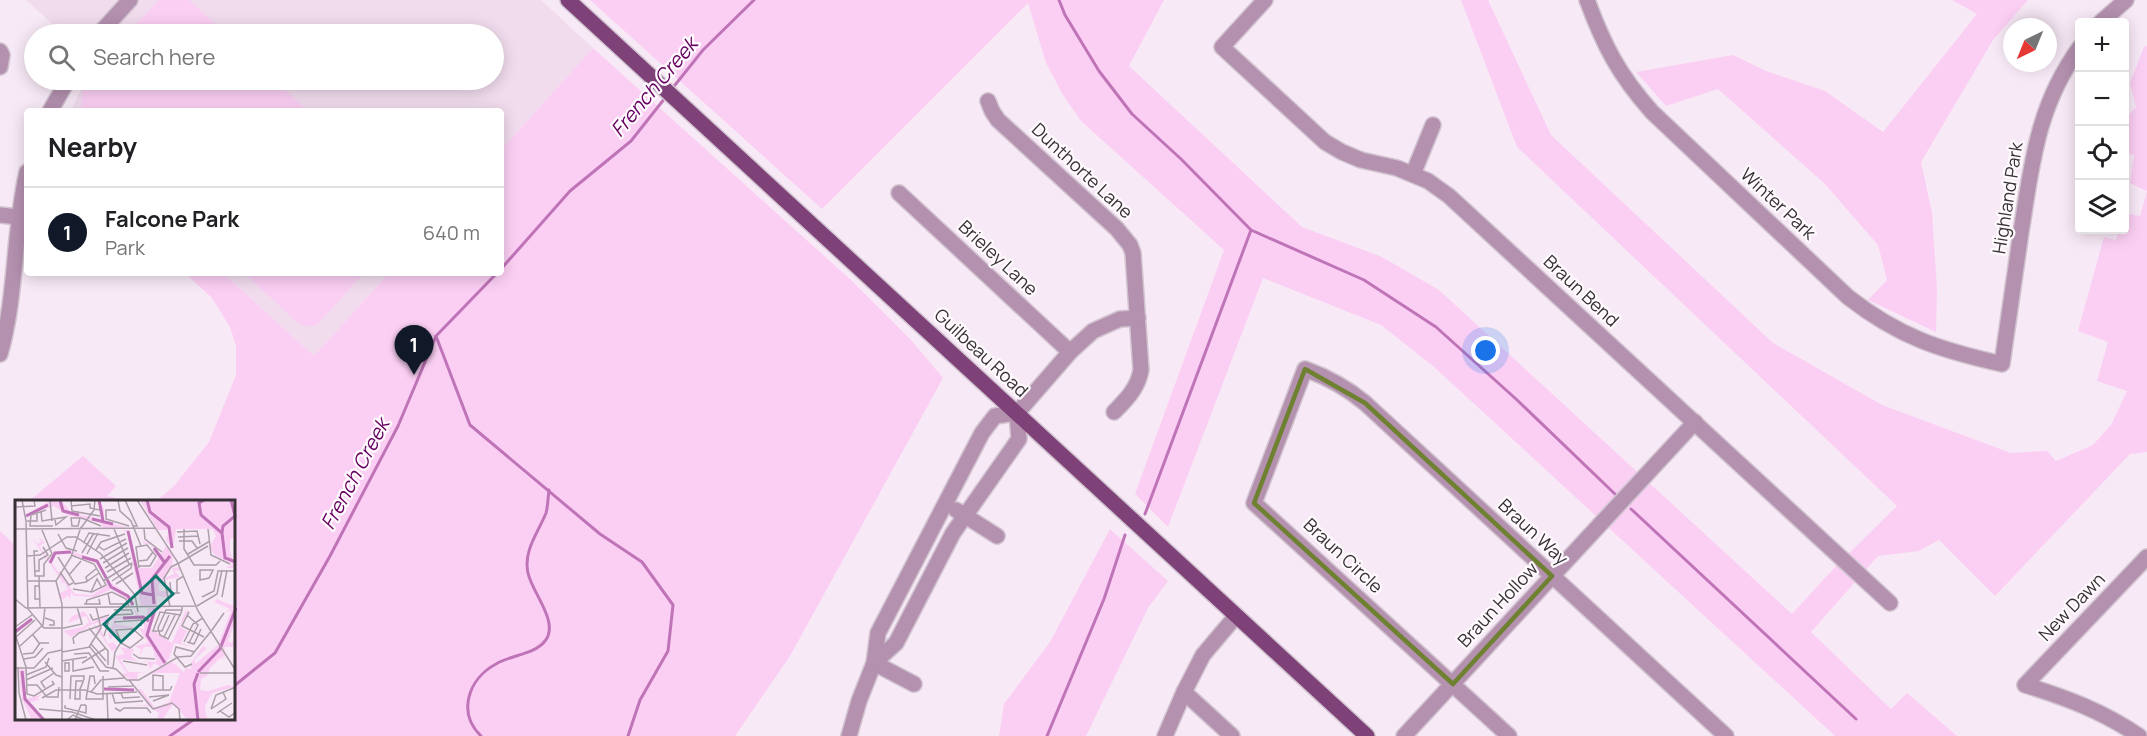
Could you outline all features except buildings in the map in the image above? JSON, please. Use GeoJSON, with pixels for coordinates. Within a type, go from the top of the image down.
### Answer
{"type":"FeatureCollection","features":[{"type":"Feature","properties":{"kind":"main road","name":"Guilbeau Road"},"geometry":{"type":"LineString","coordinates":[[568,0],[1367,736]]}},
{"type":"Feature","properties":{"kind":"street"},"geometry":{"type":"LineString","coordinates":[[108,24],[130,0]]}},
{"type":"Feature","properties":{"kind":"street","name":"Braun Bend"},"geometry":{"type":"LineString","coordinates":[[1265,0],[1222,47],[1325,142],[1361,160],[1428,180],[1449,196],[1890,603]]}},
{"type":"Feature","properties":{"kind":"street","name":"Winter Park"},"geometry":{"type":"LineString","coordinates":[[1587,0],[1609,53],[1631,88],[1652,112],[1848,297],[1869,314],[1908,336],[1957,354],[2002,364]]}},
{"type":"Feature","properties":{"kind":"street"},"geometry":{"type":"LineString","coordinates":[[2106,18],[2126,0]]}},
{"type":"Feature","properties":{"kind":"street"},"geometry":{"type":"LineString","coordinates":[[0,51],[2,55],[0,67]]}},
{"type":"Feature","properties":{"kind":"street","name":"Highland Park"},"geometry":{"type":"LineString","coordinates":[[2002,364],[2031,165],[2039,127],[2056,85],[2075,54]]}},
{"type":"Feature","properties":{"kind":"street"},"geometry":{"type":"LineString","coordinates":[[52,108],[62,90]]}},
{"type":"Feature","properties":{"kind":"street","name":"Dunthorte Lane"},"geometry":{"type":"LineString","coordinates":[[988,100],[998,120],[1117,229],[1130,245],[1133,253],[1141,370],[1139,379],[1128,398],[1114,412]]}},
{"type":"Feature","properties":{"kind":"street"},"geometry":{"type":"LineString","coordinates":[[1413,174],[1433,125]]}},
{"type":"Feature","properties":{"kind":"street"},"geometry":{"type":"LineString","coordinates":[[0,354],[11,304],[18,217],[24,187]]}},
{"type":"Feature","properties":{"kind":"street","name":"Brieley Lane"},"geometry":{"type":"LineString","coordinates":[[898,193],[1070,352]]}},
{"type":"Feature","properties":{"kind":"street"},"geometry":{"type":"LineString","coordinates":[[0,214],[18,217]]}},
{"type":"Feature","properties":{"kind":"street"},"geometry":{"type":"LineString","coordinates":[[849,736],[859,700],[874,663],[878,633],[982,433],[995,416],[1017,413],[1070,352],[1093,330],[1120,319],[1138,318]]}},
{"type":"Feature","properties":{"kind":"street","name":"Braun Way"},"geometry":{"type":"LineString","coordinates":[[1305,369],[1328,378],[1353,393],[1726,736]]}},
{"type":"Feature","properties":{"kind":"street","name":"Braun Circle"},"geometry":{"type":"LineString","coordinates":[[1305,369],[1254,503],[1509,736]]}},
{"type":"Feature","properties":{"kind":"street"},"geometry":{"type":"LineString","coordinates":[[874,663],[896,642],[964,515],[1019,439],[1017,413]]}},
{"type":"Feature","properties":{"kind":"street","name":"Braun Hollow"},"geometry":{"type":"LineString","coordinates":[[1404,736],[1695,422]]}},
{"type":"Feature","properties":{"kind":"street"},"geometry":{"type":"LineString","coordinates":[[946,504],[997,536]]}},
{"type":"Feature","properties":{"kind":"street","name":"New Dawn"},"geometry":{"type":"LineString","coordinates":[[2139,736],[2102,713],[2078,702],[2025,685],[2147,557]]}},
{"type":"Feature","properties":{"kind":"street"},"geometry":{"type":"LineString","coordinates":[[1165,736],[1203,655],[1236,616]]}},
{"type":"Feature","properties":{"kind":"street"},"geometry":{"type":"LineString","coordinates":[[874,663],[914,684]]}},
{"type":"Feature","properties":{"kind":"street"},"geometry":{"type":"LineString","coordinates":[[1184,692],[1232,736]]}},
{"type":"Feature","properties":{"kind":"highlighted area"},"geometry":{"type":"Polygon","coordinates":[[[1305,369],[1365,403],[1552,576],[1453,684],[1254,503],[1305,369]]]}},
{"type":"Feature","properties":{"kind":"shaded area"},"geometry":{"type":"Polygon","coordinates":[[[26,0],[541,0],[593,48],[504,147],[504,108],[72,108],[80,90],[504,90],[504,24],[52,24],[26,0]]]}},
{"type":"Feature","properties":{"kind":"shaded area"},"geometry":{"type":"Polygon","coordinates":[[[159,0],[189,0],[215,24],[136,24],[159,0]]]}},
{"type":"Feature","properties":{"kind":"shaded area"},"geometry":{"type":"Polygon","coordinates":[[[590,0],[1164,0],[1129,66],[1302,227],[1382,257],[1439,290],[1792,614],[1836,566],[1897,506],[1517,147],[1461,0],[1488,0],[1551,135],[1773,343],[1882,405],[2011,453],[2047,451],[2056,461],[2093,445],[2111,425],[2127,391],[2097,381],[2108,342],[2078,331],[2104,237],[2116,240],[2118,234],[2129,234],[2129,214],[2140,216],[2147,191],[2147,452],[2130,454],[1995,596],[1939,540],[1919,551],[1878,556],[1811,632],[1891,709],[1907,693],[1957,736],[1835,736],[1433,366],[1381,325],[1263,278],[1168,527],[1135,494],[1224,250],[1081,121],[1063,95],[1046,63],[1028,3],[822,209],[590,0]]]}},
{"type":"Feature","properties":{"kind":"shaded area"},"geometry":{"type":"Polygon","coordinates":[[[1952,0],[2028,0],[2012,18],[2003,18],[2003,29],[1993,40],[1921,162],[1932,213],[1937,288],[1936,332],[1868,300],[1887,280],[1878,245],[1824,183],[1718,89],[1666,106],[1636,72],[1733,55],[1766,71],[1825,91],[1883,132],[1977,14],[1952,0]]]}},
{"type":"Feature","properties":{"kind":"shaded area"},"geometry":{"type":"Polygon","coordinates":[[[2147,46],[2147,191],[2130,183],[2134,155],[2129,154],[2129,115],[2136,107],[2130,83],[2144,47],[2147,46]]]}},
{"type":"Feature","properties":{"kind":"shaded area"},"geometry":{"type":"Polygon","coordinates":[[[593,48],[852,281],[912,341],[943,378],[790,656],[735,736],[0,736],[0,531],[15,545],[15,721],[236,721],[236,500],[157,500],[174,486],[209,442],[236,375],[236,346],[230,327],[212,298],[188,276],[226,276],[314,356],[386,276],[504,276],[504,147],[593,48]]]}},
{"type":"Feature","properties":{"kind":"shaded area"},"geometry":{"type":"Polygon","coordinates":[[[84,90],[285,90],[305,108],[81,108],[84,90]]]}},
{"type":"Feature","properties":{"kind":"shaded area"},"geometry":{"type":"Polygon","coordinates":[[[226,276],[386,276],[314,356],[226,276]]]}},
{"type":"Feature","properties":{"kind":"shaded area"},"geometry":{"type":"Polygon","coordinates":[[[247,276],[361,276],[316,326],[305,326],[298,323],[247,276]]]}},
{"type":"Feature","properties":{"kind":"shaded area"},"geometry":{"type":"Polygon","coordinates":[[[83,456],[116,486],[107,496],[126,500],[30,500],[83,456]]]}},
{"type":"Feature","properties":{"kind":"shaded area"},"geometry":{"type":"Polygon","coordinates":[[[1110,529],[1168,581],[1148,608],[1086,736],[999,736],[1004,704],[1050,642],[1110,529]]]}},
{"type":"Feature","properties":{"kind":"waterway","name":"French Creek"},"geometry":{"type":"LineString","coordinates":[[671,90],[703,50],[754,0]]}},
{"type":"Feature","properties":{"kind":"waterway"},"geometry":{"type":"LineString","coordinates":[[1059,0],[1065,15],[1099,71],[1132,114],[1181,159],[1251,230],[1364,280],[1436,327],[1516,399],[1616,495]]}},
{"type":"Feature","properties":{"kind":"waterway","name":"French Creek"},"geometry":{"type":"LineString","coordinates":[[504,266],[570,191],[631,141],[665,98]]}},
{"type":"Feature","properties":{"kind":"waterway"},"geometry":{"type":"LineString","coordinates":[[1145,514],[1251,230]]}},
{"type":"Feature","properties":{"kind":"waterway","name":"French Creek"},"geometry":{"type":"LineString","coordinates":[[236,684],[275,653],[330,556],[398,426],[436,336],[494,276]]}},
{"type":"Feature","properties":{"kind":"waterway"},"geometry":{"type":"LineString","coordinates":[[436,336],[470,425],[600,534],[642,562],[673,605],[668,651],[640,700],[628,736]]}},
{"type":"Feature","properties":{"kind":"waterway"},"geometry":{"type":"LineString","coordinates":[[481,736],[469,717],[468,707],[469,697],[478,678],[496,664],[540,646],[549,633],[547,616],[530,581],[527,565],[529,550],[546,513],[549,490]]}},
{"type":"Feature","properties":{"kind":"waterway"},"geometry":{"type":"LineString","coordinates":[[1631,509],[1856,719]]}},
{"type":"Feature","properties":{"kind":"waterway"},"geometry":{"type":"LineString","coordinates":[[1047,736],[1104,599],[1125,535]]}},
{"type":"Feature","properties":{"kind":"waterway","name":"French Creek"},"geometry":{"type":"LineString","coordinates":[[170,736],[192,721]]}},
{"type":"Feature","properties":{"kind":"place","name":"Falcone Park"},"geometry":{"type":"Point","coordinates":[414,375]}}]}
